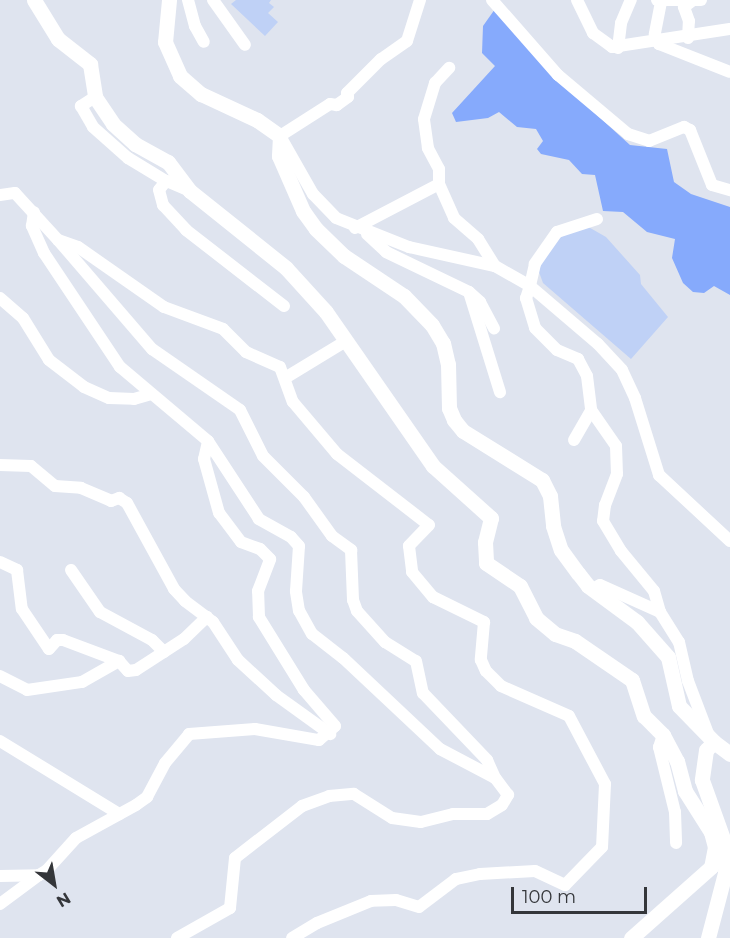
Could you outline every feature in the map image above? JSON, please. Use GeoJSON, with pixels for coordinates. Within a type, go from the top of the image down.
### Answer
{"type":"FeatureCollection","features":[{"type":"Feature","properties":{"kind":"main road"},"geometry":{"type":"LineString","coordinates":[[34,0],[58,39],[90,64],[95,97],[124,135],[168,162],[190,191],[286,268],[326,312],[433,466],[491,518],[485,542],[486,563],[520,586],[536,618],[555,634],[575,641],[632,680],[644,716],[663,735],[677,761],[685,791],[711,832],[716,847],[706,872],[631,938]]}},
{"type":"Feature","properties":{"kind":"main road"},"geometry":{"type":"LineString","coordinates":[[169,0],[165,42],[180,76],[201,94],[257,120],[280,136],[279,156],[303,211],[335,248],[398,291],[432,325],[443,343],[448,364],[449,408],[454,420],[463,431],[542,480],[550,496],[553,526],[561,550],[593,589],[658,643],[668,657],[679,706],[712,740],[730,754]]}},
{"type":"Feature","properties":{"kind":"main road"},"geometry":{"type":"LineString","coordinates":[[708,938],[725,873],[727,850],[707,802],[702,780],[706,750],[712,740]]}},
{"type":"Feature","properties":{"kind":"street"},"geometry":{"type":"LineString","coordinates":[[197,0],[188,0],[195,26],[204,42]]}},
{"type":"Feature","properties":{"kind":"street"},"geometry":{"type":"LineString","coordinates":[[213,0],[245,45]]}},
{"type":"Feature","properties":{"kind":"street"},"geometry":{"type":"LineString","coordinates":[[420,0],[407,41],[381,59],[347,93],[348,97],[337,105],[330,104],[280,136],[318,200],[386,252],[469,292],[480,302],[494,328]]}},
{"type":"Feature","properties":{"kind":"street"},"geometry":{"type":"LineString","coordinates":[[492,0],[558,75],[628,134],[649,141],[684,127],[690,130],[712,185],[730,190]]}},
{"type":"Feature","properties":{"kind":"street"},"geometry":{"type":"LineString","coordinates":[[577,0],[593,33],[618,48],[656,40],[688,38],[730,29]]}},
{"type":"Feature","properties":{"kind":"street"},"geometry":{"type":"LineString","coordinates":[[618,48],[621,23],[631,0]]}},
{"type":"Feature","properties":{"kind":"street"},"geometry":{"type":"LineString","coordinates":[[656,40],[659,1],[701,0]]}},
{"type":"Feature","properties":{"kind":"street"},"geometry":{"type":"LineString","coordinates":[[688,38],[689,21],[684,7],[692,1]]}},
{"type":"Feature","properties":{"kind":"street"},"geometry":{"type":"LineString","coordinates":[[656,40],[678,53],[730,72]]}},
{"type":"Feature","properties":{"kind":"street"},"geometry":{"type":"LineString","coordinates":[[449,68],[435,83],[424,119],[428,148],[439,169],[439,183],[454,218],[478,239],[495,266]]}},
{"type":"Feature","properties":{"kind":"street"},"geometry":{"type":"LineString","coordinates":[[95,97],[81,106],[93,127],[128,158],[166,181],[190,191]]}},
{"type":"Feature","properties":{"kind":"street"},"geometry":{"type":"LineString","coordinates":[[166,181],[160,186],[160,198],[173,216],[284,306]]}},
{"type":"Feature","properties":{"kind":"street"},"geometry":{"type":"LineString","coordinates":[[360,230],[439,183]]}},
{"type":"Feature","properties":{"kind":"street"},"geometry":{"type":"LineString","coordinates":[[0,195],[15,194],[34,212],[152,349],[240,410],[263,456],[304,497],[332,536],[351,550],[352,600],[357,611],[385,642],[416,661],[423,693],[487,760],[495,778]]}},
{"type":"Feature","properties":{"kind":"street"},"geometry":{"type":"LineString","coordinates":[[34,212],[32,226],[44,253],[120,367],[208,441],[259,519],[291,537],[299,546],[296,591],[299,611],[312,634],[343,658],[441,749],[495,778],[504,787],[507,800],[488,814],[453,814],[410,822],[392,819],[354,794],[329,796],[302,806],[235,858],[230,908],[177,938]]}},
{"type":"Feature","properties":{"kind":"street"},"geometry":{"type":"LineString","coordinates":[[597,219],[557,232],[535,264],[526,298],[535,328],[557,351],[578,359],[587,376],[591,410],[618,452],[603,521],[621,551],[647,579],[660,612],[679,642],[688,681],[712,740]]}},
{"type":"Feature","properties":{"kind":"street"},"geometry":{"type":"LineString","coordinates":[[360,230],[430,253],[495,266],[530,285],[598,344],[622,370],[635,398],[659,475],[730,541]]}},
{"type":"Feature","properties":{"kind":"street"},"geometry":{"type":"LineString","coordinates":[[58,240],[78,247],[164,306],[227,331],[246,352],[280,367],[292,402],[337,454],[429,525],[409,546],[412,572],[433,597],[484,622],[481,660],[490,678],[501,686],[563,712],[574,720],[607,792],[602,847],[565,885],[535,871],[480,874],[456,879],[419,907],[396,900],[371,901],[317,923],[292,938]]}},
{"type":"Feature","properties":{"kind":"street"},"geometry":{"type":"LineString","coordinates":[[469,292],[500,392]]}},
{"type":"Feature","properties":{"kind":"street"},"geometry":{"type":"LineString","coordinates":[[0,298],[23,318],[49,360],[84,387],[109,398],[134,399],[152,394]]}},
{"type":"Feature","properties":{"kind":"street"},"geometry":{"type":"LineString","coordinates":[[285,378],[346,341]]}},
{"type":"Feature","properties":{"kind":"street"},"geometry":{"type":"LineString","coordinates":[[574,440],[591,410]]}},
{"type":"Feature","properties":{"kind":"street"},"geometry":{"type":"LineString","coordinates":[[0,904],[39,874],[76,838],[147,796],[165,763],[194,732],[255,729],[319,740],[330,734],[335,726],[304,690],[259,617],[258,591],[270,559],[260,549],[240,542],[219,513],[204,459],[208,441]]}},
{"type":"Feature","properties":{"kind":"street"},"geometry":{"type":"LineString","coordinates":[[0,465],[32,466],[56,486],[81,489],[111,501],[119,498],[127,503],[174,589],[207,617],[238,660],[255,677],[330,734]]}},
{"type":"Feature","properties":{"kind":"street"},"geometry":{"type":"LineString","coordinates":[[0,562],[17,570],[22,609],[48,649],[57,640],[63,640],[118,662],[131,671],[164,652],[207,617]]}},
{"type":"Feature","properties":{"kind":"street"},"geometry":{"type":"LineString","coordinates":[[71,570],[102,614],[152,640],[164,652]]}},
{"type":"Feature","properties":{"kind":"street"},"geometry":{"type":"LineString","coordinates":[[593,589],[600,585],[660,612]]}},
{"type":"Feature","properties":{"kind":"street"},"geometry":{"type":"LineString","coordinates":[[0,676],[27,690],[59,687],[104,673],[118,662]]}},
{"type":"Feature","properties":{"kind":"street"},"geometry":{"type":"LineString","coordinates":[[663,735],[659,747],[675,812],[676,843]]}},
{"type":"Feature","properties":{"kind":"street"},"geometry":{"type":"LineString","coordinates":[[0,741],[119,814]]}},
{"type":"Feature","properties":{"kind":"street"},"geometry":{"type":"LineString","coordinates":[[0,876],[39,874]]}},
{"type":"Feature","properties":{"kind":"shaded area"},"geometry":{"type":"Polygon","coordinates":[[[236,0],[271,0],[269,3],[274,7],[268,13],[278,22],[265,36],[231,4],[236,0]]]}},
{"type":"Feature","properties":{"kind":"shaded area"},"geometry":{"type":"Polygon","coordinates":[[[495,9],[554,76],[630,145],[667,149],[674,182],[691,194],[730,207],[730,295],[714,286],[704,293],[693,292],[683,283],[672,258],[675,239],[647,232],[623,212],[603,211],[595,175],[582,174],[569,160],[541,154],[537,149],[543,141],[536,129],[517,127],[499,112],[488,118],[456,122],[452,113],[495,66],[482,53],[483,26],[495,9]]]}},
{"type":"Feature","properties":{"kind":"shaded area"},"geometry":{"type":"Polygon","coordinates":[[[585,225],[606,237],[640,275],[641,284],[668,317],[631,359],[543,283],[539,272],[540,260],[559,238],[585,225]]]}}]}
